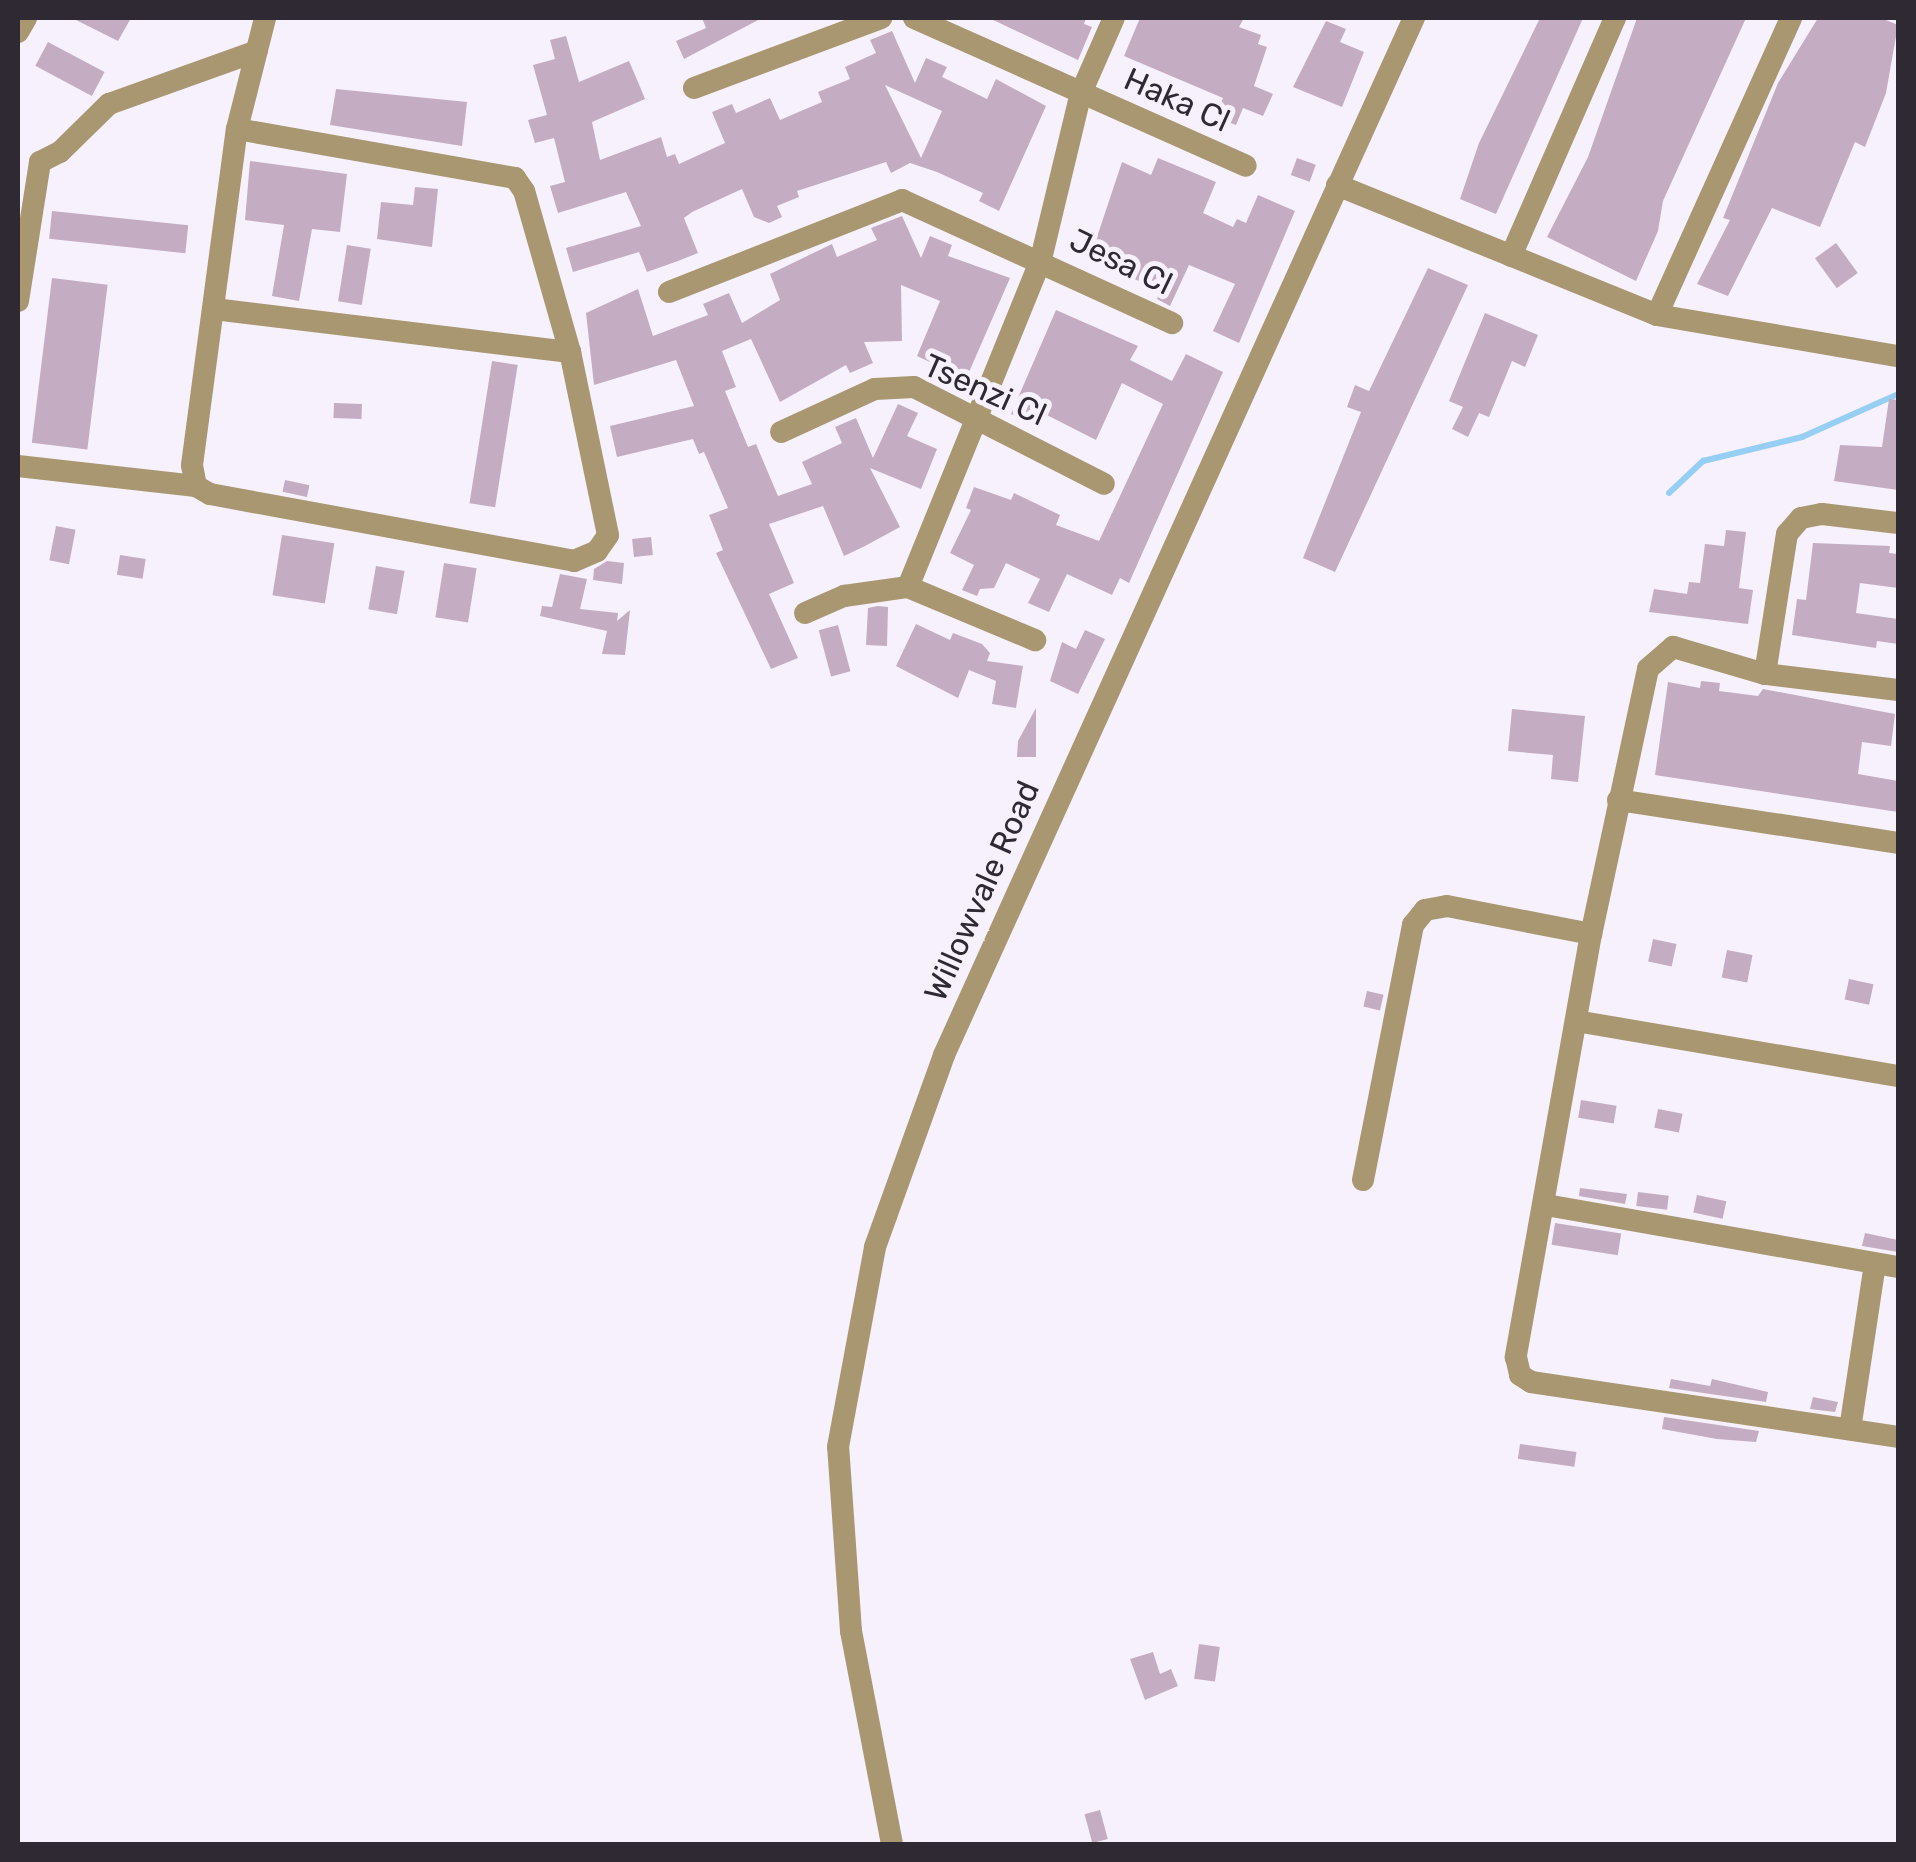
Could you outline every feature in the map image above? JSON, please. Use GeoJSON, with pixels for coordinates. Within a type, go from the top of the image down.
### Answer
{"type":"FeatureCollection","features":[{"type":"Feature","properties":{"kind":"street"},"geometry":{"type":"LineString","coordinates":[[18,32],[26,18]]}},
{"type":"Feature","properties":{"kind":"street"},"geometry":{"type":"LineString","coordinates":[[196,486],[192,465],[237,129],[265,18]]}},
{"type":"Feature","properties":{"kind":"street"},"geometry":{"type":"LineString","coordinates":[[694,88],[882,18]]}},
{"type":"Feature","properties":{"kind":"street","name":"Haka Cl"},"geometry":{"type":"LineString","coordinates":[[914,18],[1246,166]]}},
{"type":"Feature","properties":{"kind":"street"},"geometry":{"type":"LineString","coordinates":[[908,587],[1041,259],[1082,93],[1114,18]]}},
{"type":"Feature","properties":{"kind":"street","name":"Willowvale Road"},"geometry":{"type":"LineString","coordinates":[[892,1844],[852,1631],[838,1447],[876,1246],[944,1055],[1414,18]]}},
{"type":"Feature","properties":{"kind":"street"},"geometry":{"type":"LineString","coordinates":[[1511,256],[1615,18]]}},
{"type":"Feature","properties":{"kind":"street"},"geometry":{"type":"LineString","coordinates":[[1658,315],[1791,18]]}},
{"type":"Feature","properties":{"kind":"street"},"geometry":{"type":"LineString","coordinates":[[18,301],[40,162],[60,152],[109,104],[257,52]]}},
{"type":"Feature","properties":{"kind":"street"},"geometry":{"type":"LineString","coordinates":[[18,466],[196,486],[210,494],[574,561],[598,551],[608,535],[570,352],[515,178],[237,129]]}},
{"type":"Feature","properties":{"kind":"street"},"geometry":{"type":"LineString","coordinates":[[1338,186],[1658,315],[1898,356]]}},
{"type":"Feature","properties":{"kind":"street","name":"Jesa Cl"},"geometry":{"type":"LineString","coordinates":[[669,292],[902,200],[1041,259],[1172,323]]}},
{"type":"Feature","properties":{"kind":"street"},"geometry":{"type":"LineString","coordinates":[[214,308],[570,352]]}},
{"type":"Feature","properties":{"kind":"street","name":"Tsenzi Cl"},"geometry":{"type":"LineString","coordinates":[[781,432],[892,386],[914,387],[976,415],[1104,484]]}},
{"type":"Feature","properties":{"kind":"street"},"geometry":{"type":"LineString","coordinates":[[1765,674],[1787,534],[1794,526],[1822,514],[1898,523]]}},
{"type":"Feature","properties":{"kind":"street"},"geometry":{"type":"LineString","coordinates":[[805,613],[858,592],[908,587],[1035,640]]}},
{"type":"Feature","properties":{"kind":"street"},"geometry":{"type":"LineString","coordinates":[[1898,690],[1765,674],[1673,647],[1660,656],[1641,683],[1516,1357],[1520,1375],[1531,1382],[1898,1437]]}},
{"type":"Feature","properties":{"kind":"street"},"geometry":{"type":"LineString","coordinates":[[1618,800],[1898,842]]}},
{"type":"Feature","properties":{"kind":"street"},"geometry":{"type":"LineString","coordinates":[[1363,1180],[1414,925],[1425,910],[1447,906],[1592,934]]}},
{"type":"Feature","properties":{"kind":"street"},"geometry":{"type":"LineString","coordinates":[[1576,1021],[1898,1076]]}},
{"type":"Feature","properties":{"kind":"street"},"geometry":{"type":"LineString","coordinates":[[1546,1205],[1887,1266],[1850,1429]]}},
{"type":"Feature","properties":{"kind":"building"},"geometry":{"type":"Polygon","coordinates":[[[72,18],[131,18],[118,41],[72,18]]]}},
{"type":"Feature","properties":{"kind":"building"},"geometry":{"type":"Polygon","coordinates":[[[702,18],[762,18],[684,59],[676,41],[706,28],[702,18]]]}},
{"type":"Feature","properties":{"kind":"building"},"geometry":{"type":"Polygon","coordinates":[[[989,18],[1086,18],[1084,24],[1092,27],[1078,60],[989,18]]]}},
{"type":"Feature","properties":{"kind":"building"},"geometry":{"type":"Polygon","coordinates":[[[1140,18],[1244,18],[1239,27],[1261,35],[1258,44],[1267,47],[1254,86],[1273,94],[1263,116],[1243,108],[1236,125],[1215,117],[1223,98],[1124,56],[1140,18]]]}},
{"type":"Feature","properties":{"kind":"building"},"geometry":{"type":"Polygon","coordinates":[[[1540,18],[1583,18],[1496,214],[1460,199],[1479,143],[1540,18]]]}},
{"type":"Feature","properties":{"kind":"building"},"geometry":{"type":"Polygon","coordinates":[[[1637,18],[1746,18],[1663,201],[1658,231],[1636,281],[1547,237],[1588,157],[1637,18]]]}},
{"type":"Feature","properties":{"kind":"building"},"geometry":{"type":"Polygon","coordinates":[[[1818,18],[1881,18],[1898,25],[1886,93],[1865,147],[1855,142],[1820,227],[1772,208],[1728,296],[1697,284],[1730,220],[1723,218],[1778,83],[1818,18]]]}},
{"type":"Feature","properties":{"kind":"building"},"geometry":{"type":"Polygon","coordinates":[[[1326,21],[1346,29],[1340,42],[1364,52],[1342,107],[1293,87],[1326,21]]]}},
{"type":"Feature","properties":{"kind":"building"},"geometry":{"type":"Polygon","coordinates":[[[892,31],[915,83],[926,58],[947,67],[942,77],[987,99],[996,79],[1046,106],[999,211],[979,201],[983,193],[937,172],[910,163],[891,173],[886,162],[797,191],[799,197],[777,206],[782,217],[769,223],[754,217],[742,189],[692,212],[684,218],[698,253],[647,272],[639,252],[573,272],[566,248],[641,226],[626,192],[558,213],[550,186],[565,182],[554,138],[535,143],[528,120],[547,115],[533,65],[555,59],[550,40],[566,36],[579,82],[629,61],[638,82],[645,99],[592,122],[600,160],[661,137],[667,157],[675,154],[679,164],[725,143],[712,112],[732,104],[736,113],[770,98],[780,120],[822,102],[818,92],[850,79],[845,67],[876,53],[870,40],[892,31]],[[885,85],[921,158],[942,111],[885,85]]]}},
{"type":"Feature","properties":{"kind":"building"},"geometry":{"type":"Polygon","coordinates":[[[48,42],[105,72],[92,96],[35,66],[48,42]]]}},
{"type":"Feature","properties":{"kind":"building"},"geometry":{"type":"Polygon","coordinates":[[[336,89],[467,102],[462,146],[330,125],[336,89]]]}},
{"type":"Feature","properties":{"kind":"building"},"geometry":{"type":"Polygon","coordinates":[[[1158,158],[1216,182],[1203,213],[1233,227],[1237,219],[1246,223],[1258,195],[1295,211],[1239,343],[1213,331],[1235,284],[1189,265],[1170,306],[1157,299],[1160,291],[1090,258],[1122,162],[1151,175],[1158,158]]]}},
{"type":"Feature","properties":{"kind":"building"},"geometry":{"type":"Polygon","coordinates":[[[1297,158],[1316,165],[1310,182],[1291,175],[1297,158]]]}},
{"type":"Feature","properties":{"kind":"building"},"geometry":{"type":"Polygon","coordinates":[[[250,161],[347,174],[340,232],[312,229],[299,301],[272,296],[284,225],[245,220],[250,161]]]}},
{"type":"Feature","properties":{"kind":"building"},"geometry":{"type":"Polygon","coordinates":[[[415,187],[438,189],[432,247],[377,239],[381,202],[413,205],[415,187]]]}},
{"type":"Feature","properties":{"kind":"building"},"geometry":{"type":"Polygon","coordinates":[[[52,211],[188,225],[185,253],[49,239],[52,211]]]}},
{"type":"Feature","properties":{"kind":"building"},"geometry":{"type":"Polygon","coordinates":[[[902,216],[921,258],[930,236],[952,245],[948,256],[1010,278],[966,379],[917,356],[940,301],[901,285],[902,341],[864,342],[873,363],[850,373],[846,365],[780,402],[751,339],[722,351],[736,387],[725,391],[748,447],[756,444],[778,496],[812,484],[802,462],[842,443],[835,427],[856,418],[873,458],[898,404],[918,413],[907,436],[937,449],[921,489],[870,468],[900,527],[844,556],[823,506],[769,524],[794,583],[769,594],[798,658],[771,669],[716,553],[723,550],[709,515],[728,508],[704,452],[699,454],[693,439],[617,457],[610,426],[694,406],[676,360],[594,385],[586,313],[638,289],[653,336],[708,315],[703,304],[729,293],[742,323],[780,300],[770,274],[832,244],[837,257],[877,240],[871,228],[902,216]]]}},
{"type":"Feature","properties":{"kind":"building"},"geometry":{"type":"Polygon","coordinates":[[[1836,243],[1858,273],[1837,288],[1815,258],[1836,243]]]}},
{"type":"Feature","properties":{"kind":"building"},"geometry":{"type":"Polygon","coordinates":[[[347,245],[371,249],[362,305],[338,301],[347,245]]]}},
{"type":"Feature","properties":{"kind":"building"},"geometry":{"type":"Polygon","coordinates":[[[1428,268],[1468,285],[1335,572],[1303,558],[1361,412],[1347,407],[1355,385],[1369,391],[1428,268]]]}},
{"type":"Feature","properties":{"kind":"building"},"geometry":{"type":"Polygon","coordinates":[[[52,278],[108,285],[87,450],[32,443],[52,278]]]}},
{"type":"Feature","properties":{"kind":"building"},"geometry":{"type":"Polygon","coordinates":[[[1056,310],[1138,346],[1130,360],[1172,381],[1186,354],[1223,372],[1129,583],[1120,578],[1112,595],[1067,574],[1049,612],[1028,603],[1040,579],[1006,563],[994,588],[980,589],[977,596],[962,590],[974,565],[950,553],[971,510],[966,508],[974,487],[1011,500],[1014,493],[1060,515],[1056,525],[1099,541],[1163,404],[1122,383],[1096,440],[1037,410],[1032,423],[1011,414],[1056,310]]]}},
{"type":"Feature","properties":{"kind":"building"},"geometry":{"type":"Polygon","coordinates":[[[1485,313],[1538,335],[1525,367],[1512,361],[1489,417],[1479,413],[1468,437],[1452,429],[1463,407],[1449,401],[1485,313]]]}},
{"type":"Feature","properties":{"kind":"building"},"geometry":{"type":"Polygon","coordinates":[[[492,361],[518,365],[495,507],[469,503],[492,361]]]}},
{"type":"Feature","properties":{"kind":"building"},"geometry":{"type":"Polygon","coordinates":[[[1889,399],[1898,400],[1898,490],[1834,481],[1840,445],[1882,447],[1889,399]]]}},
{"type":"Feature","properties":{"kind":"building"},"geometry":{"type":"Polygon","coordinates":[[[334,403],[362,404],[361,419],[333,418],[334,403]]]}},
{"type":"Feature","properties":{"kind":"building"},"geometry":{"type":"Polygon","coordinates":[[[285,480],[309,485],[307,497],[283,492],[285,480]]]}},
{"type":"Feature","properties":{"kind":"building"},"geometry":{"type":"Polygon","coordinates":[[[56,526],[76,530],[69,564],[49,560],[56,526]]]}},
{"type":"Feature","properties":{"kind":"building"},"geometry":{"type":"Polygon","coordinates":[[[1726,530],[1746,532],[1739,588],[1753,590],[1748,624],[1649,612],[1654,589],[1687,594],[1689,582],[1700,583],[1705,544],[1724,546],[1726,530]]]}},
{"type":"Feature","properties":{"kind":"building"},"geometry":{"type":"Polygon","coordinates":[[[282,535],[334,543],[325,604],[272,595],[282,535]]]}},
{"type":"Feature","properties":{"kind":"building"},"geometry":{"type":"Polygon","coordinates":[[[651,537],[653,555],[634,557],[632,539],[651,537]]]}},
{"type":"Feature","properties":{"kind":"building"},"geometry":{"type":"Polygon","coordinates":[[[1813,543],[1890,546],[1889,553],[1898,554],[1898,588],[1860,583],[1856,613],[1898,619],[1898,644],[1877,641],[1876,648],[1792,635],[1797,599],[1806,600],[1813,543]]]}},
{"type":"Feature","properties":{"kind":"building"},"geometry":{"type":"Polygon","coordinates":[[[120,555],[146,559],[143,579],[117,575],[120,555]]]}},
{"type":"Feature","properties":{"kind":"building"},"geometry":{"type":"Polygon","coordinates":[[[607,561],[624,563],[622,584],[593,580],[594,569],[607,561]]]}},
{"type":"Feature","properties":{"kind":"building"},"geometry":{"type":"Polygon","coordinates":[[[444,563],[477,568],[468,622],[435,617],[444,563]]]}},
{"type":"Feature","properties":{"kind":"building"},"geometry":{"type":"Polygon","coordinates":[[[376,566],[405,571],[397,614],[368,609],[376,566]]]}},
{"type":"Feature","properties":{"kind":"building"},"geometry":{"type":"Polygon","coordinates":[[[560,574],[587,579],[580,609],[618,613],[617,621],[630,610],[625,655],[602,654],[607,631],[540,616],[542,606],[552,607],[560,574]]]}},
{"type":"Feature","properties":{"kind":"building"},"geometry":{"type":"Polygon","coordinates":[[[888,607],[887,646],[866,645],[868,608],[888,607]]]}},
{"type":"Feature","properties":{"kind":"building"},"geometry":{"type":"Polygon","coordinates":[[[916,624],[950,640],[953,633],[982,644],[990,653],[987,661],[1023,666],[1016,708],[992,704],[996,681],[969,670],[958,698],[896,666],[916,624]]]}},
{"type":"Feature","properties":{"kind":"building"},"geometry":{"type":"Polygon","coordinates":[[[838,625],[850,671],[831,677],[819,630],[838,625]]]}},
{"type":"Feature","properties":{"kind":"building"},"geometry":{"type":"Polygon","coordinates":[[[1085,630],[1105,639],[1078,694],[1050,681],[1062,642],[1076,649],[1085,630]]]}},
{"type":"Feature","properties":{"kind":"building"},"geometry":{"type":"Polygon","coordinates":[[[1701,681],[1720,683],[1719,691],[1758,696],[1763,689],[1895,714],[1891,746],[1862,742],[1858,774],[1898,781],[1898,812],[1655,775],[1668,682],[1700,688],[1701,681]]]}},
{"type":"Feature","properties":{"kind":"building"},"geometry":{"type":"Polygon","coordinates":[[[1036,708],[1036,757],[1017,757],[1018,741],[1036,708]]]}},
{"type":"Feature","properties":{"kind":"building"},"geometry":{"type":"Polygon","coordinates":[[[1512,709],[1585,716],[1578,782],[1551,779],[1553,755],[1508,751],[1512,709]]]}},
{"type":"Feature","properties":{"kind":"building"},"geometry":{"type":"Polygon","coordinates":[[[1653,939],[1676,944],[1672,966],[1648,961],[1653,939]]]}},
{"type":"Feature","properties":{"kind":"building"},"geometry":{"type":"Polygon","coordinates":[[[1727,950],[1753,955],[1747,982],[1722,977],[1727,950]]]}},
{"type":"Feature","properties":{"kind":"building"},"geometry":{"type":"Polygon","coordinates":[[[1849,979],[1873,984],[1869,1005],[1845,1000],[1849,979]]]}},
{"type":"Feature","properties":{"kind":"building"},"geometry":{"type":"Polygon","coordinates":[[[1367,991],[1384,995],[1380,1010],[1363,1007],[1367,991]]]}},
{"type":"Feature","properties":{"kind":"building"},"geometry":{"type":"Polygon","coordinates":[[[1581,1100],[1617,1106],[1614,1123],[1578,1118],[1581,1100]]]}},
{"type":"Feature","properties":{"kind":"building"},"geometry":{"type":"Polygon","coordinates":[[[1658,1109],[1683,1114],[1679,1132],[1654,1128],[1658,1109]]]}},
{"type":"Feature","properties":{"kind":"building"},"geometry":{"type":"Polygon","coordinates":[[[1580,1188],[1627,1194],[1625,1204],[1579,1196],[1580,1188]]]}},
{"type":"Feature","properties":{"kind":"building"},"geometry":{"type":"Polygon","coordinates":[[[1638,1192],[1669,1196],[1667,1210],[1636,1206],[1638,1192]]]}},
{"type":"Feature","properties":{"kind":"building"},"geometry":{"type":"Polygon","coordinates":[[[1697,1195],[1726,1201],[1723,1219],[1693,1213],[1697,1195]]]}},
{"type":"Feature","properties":{"kind":"building"},"geometry":{"type":"Polygon","coordinates":[[[1555,1223],[1621,1233],[1618,1255],[1552,1245],[1555,1223]]]}},
{"type":"Feature","properties":{"kind":"building"},"geometry":{"type":"Polygon","coordinates":[[[1865,1233],[1898,1240],[1898,1252],[1862,1246],[1865,1233]]]}},
{"type":"Feature","properties":{"kind":"building"},"geometry":{"type":"Polygon","coordinates":[[[1671,1379],[1710,1386],[1712,1379],[1768,1392],[1766,1402],[1669,1388],[1671,1379]]]}},
{"type":"Feature","properties":{"kind":"building"},"geometry":{"type":"Polygon","coordinates":[[[1813,1397],[1838,1402],[1835,1412],[1810,1409],[1813,1397]]]}},
{"type":"Feature","properties":{"kind":"building"},"geometry":{"type":"Polygon","coordinates":[[[1664,1417],[1759,1431],[1756,1442],[1717,1439],[1662,1429],[1664,1417]]]}},
{"type":"Feature","properties":{"kind":"building"},"geometry":{"type":"Polygon","coordinates":[[[1520,1444],[1576,1452],[1574,1467],[1518,1459],[1520,1444]]]}},
{"type":"Feature","properties":{"kind":"building"},"geometry":{"type":"Polygon","coordinates":[[[1199,1644],[1220,1647],[1215,1682],[1194,1679],[1199,1644]]]}},
{"type":"Feature","properties":{"kind":"building"},"geometry":{"type":"Polygon","coordinates":[[[1153,1652],[1160,1674],[1171,1669],[1178,1686],[1145,1700],[1130,1659],[1153,1652]]]}},
{"type":"Feature","properties":{"kind":"building"},"geometry":{"type":"Polygon","coordinates":[[[1100,1810],[1108,1839],[1092,1843],[1085,1814],[1100,1810]]]}},
{"type":"Feature","properties":{"kind":"waterway"},"geometry":{"type":"LineString","coordinates":[[1669,493],[1703,461],[1802,437],[1898,394]]}}]}
